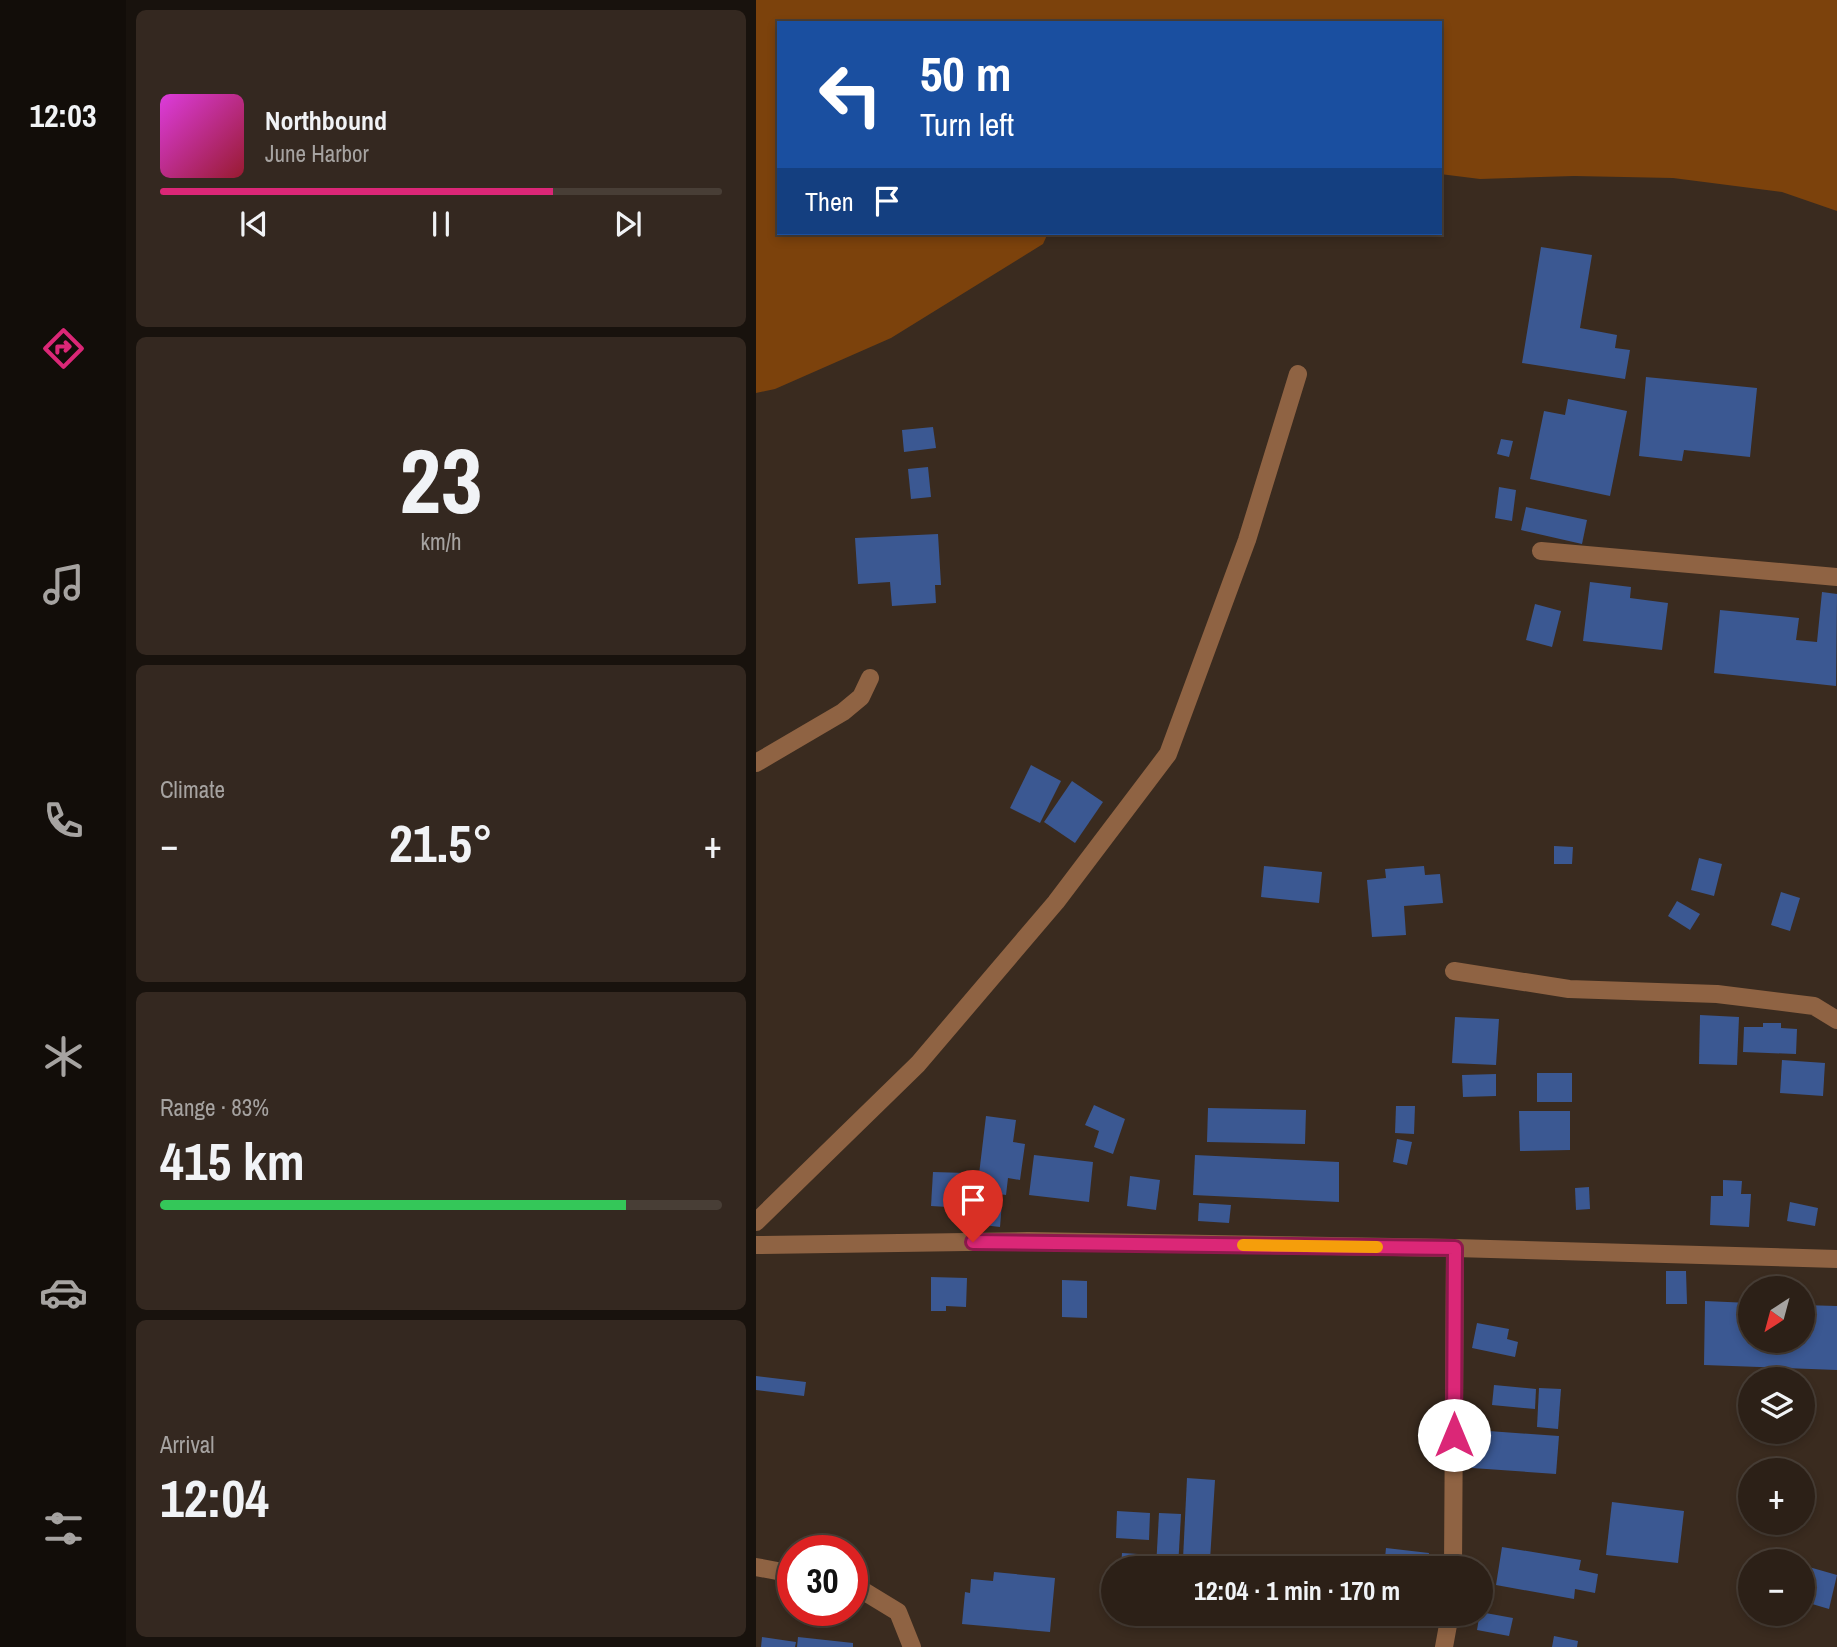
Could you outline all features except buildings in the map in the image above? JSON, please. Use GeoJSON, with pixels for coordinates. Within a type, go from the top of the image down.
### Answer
{"type":"FeatureCollection","features":[{"type":"Feature","properties":{"kind":"street"},"geometry":{"type":"LineString","coordinates":[[756,1222],[918,1064],[1056,902],[1168,754],[1247,540],[1297,374]]}},
{"type":"Feature","properties":{"kind":"street"},"geometry":{"type":"LineString","coordinates":[[1541,551],[1837,577]]}},
{"type":"Feature","properties":{"kind":"street"},"geometry":{"type":"LineString","coordinates":[[756,763],[843,712],[861,697],[870,678]]}},
{"type":"Feature","properties":{"kind":"street"},"geometry":{"type":"LineString","coordinates":[[1454,971],[1569,989],[1717,994],[1814,1006],[1837,1020]]}},
{"type":"Feature","properties":{"kind":"street"},"geometry":{"type":"LineString","coordinates":[[756,1245],[1028,1241],[1835,1256]]}},
{"type":"Feature","properties":{"kind":"street"},"geometry":{"type":"LineString","coordinates":[[1453,1556],[1455,1248]]}},
{"type":"Feature","properties":{"kind":"street"},"geometry":{"type":"LineString","coordinates":[[756,1567],[777,1571]]}},
{"type":"Feature","properties":{"kind":"street"},"geometry":{"type":"LineString","coordinates":[[868,1594],[898,1612],[912,1647]]}},
{"type":"Feature","properties":{"kind":"street"},"geometry":{"type":"LineString","coordinates":[[1444,1647],[1448,1626]]}},
{"type":"Feature","properties":{"kind":"shaded area"},"geometry":{"type":"Polygon","coordinates":[[[756,0],[1837,0],[1837,211],[1782,192],[1673,178],[1574,176],[1480,179],[1442,174],[1442,21],[777,21],[777,235],[1047,235],[1043,244],[891,338],[775,389],[756,393],[756,0]]]}},
{"type":"Feature","properties":{"kind":"slow traffic"},"geometry":{"type":"LineString","coordinates":[[1243,1245],[1377,1247]]}},
{"type":"Feature","properties":{"kind":"route"},"geometry":{"type":"LineString","coordinates":[[973,1242],[1455,1248],[1454,1435]]}}]}
